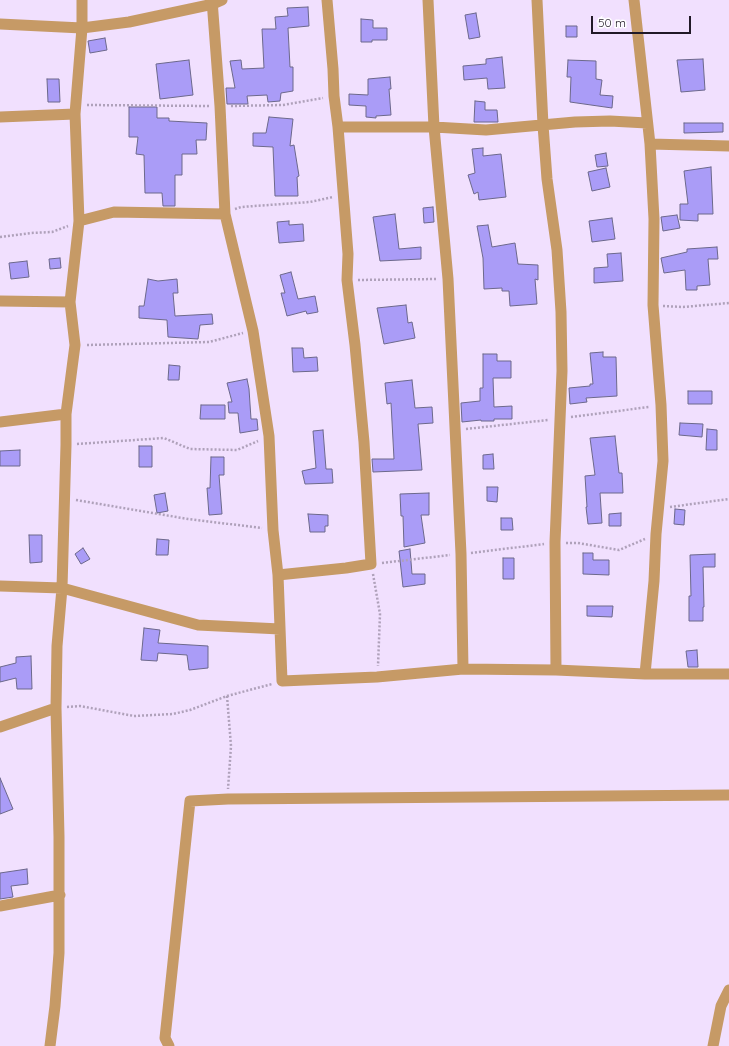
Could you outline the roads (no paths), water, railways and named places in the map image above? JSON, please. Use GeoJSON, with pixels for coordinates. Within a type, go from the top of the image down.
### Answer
{"type":"FeatureCollection","features":[{"type":"Feature","properties":{"kind":"street"},"geometry":{"type":"LineString","coordinates":[[50,1046],[59,961],[60,837],[56,708],[57,646],[62,588],[66,414],[75,346],[70,302],[79,221],[76,110],[82,28],[82,0]]}},
{"type":"Feature","properties":{"kind":"street"},"geometry":{"type":"LineString","coordinates":[[278,575],[371,564],[363,434],[355,345],[347,280],[348,254],[327,0]]}},
{"type":"Feature","properties":{"kind":"street"},"geometry":{"type":"LineString","coordinates":[[428,0],[434,127],[448,279],[461,554],[463,670]]}},
{"type":"Feature","properties":{"kind":"street"},"geometry":{"type":"LineString","coordinates":[[537,0],[547,179],[557,250],[561,312],[562,371],[555,542],[556,670]]}},
{"type":"Feature","properties":{"kind":"street"},"geometry":{"type":"LineString","coordinates":[[634,0],[650,144],[654,219],[653,305],[663,461],[645,674]]}},
{"type":"Feature","properties":{"kind":"street"},"geometry":{"type":"LineString","coordinates":[[0,24],[82,28],[129,22],[216,1],[225,214],[253,331],[269,436],[273,530],[278,575],[282,681],[377,677],[463,670],[556,670],[645,674],[729,674]]}},
{"type":"Feature","properties":{"kind":"street"},"geometry":{"type":"LineString","coordinates":[[0,117],[76,110]]}},
{"type":"Feature","properties":{"kind":"street"},"geometry":{"type":"LineString","coordinates":[[338,127],[434,127],[486,130],[575,122],[610,121],[647,123]]}},
{"type":"Feature","properties":{"kind":"street"},"geometry":{"type":"LineString","coordinates":[[650,144],[729,146]]}},
{"type":"Feature","properties":{"kind":"street"},"geometry":{"type":"LineString","coordinates":[[79,221],[114,212],[225,214]]}},
{"type":"Feature","properties":{"kind":"street"},"geometry":{"type":"LineString","coordinates":[[0,301],[70,302]]}},
{"type":"Feature","properties":{"kind":"street"},"geometry":{"type":"LineString","coordinates":[[0,422],[66,414]]}},
{"type":"Feature","properties":{"kind":"street"},"geometry":{"type":"LineString","coordinates":[[0,586],[62,588],[198,625],[280,629]]}},
{"type":"Feature","properties":{"kind":"street"},"geometry":{"type":"LineString","coordinates":[[0,728],[56,708]]}},
{"type":"Feature","properties":{"kind":"street"},"geometry":{"type":"LineString","coordinates":[[169,1046],[165,1038],[190,801],[228,799],[729,796]]}},
{"type":"Feature","properties":{"kind":"street"},"geometry":{"type":"LineString","coordinates":[[0,906],[60,895]]}},
{"type":"Feature","properties":{"kind":"street"},"geometry":{"type":"LineString","coordinates":[[713,1046],[721,1006],[729,990]]}}]}
